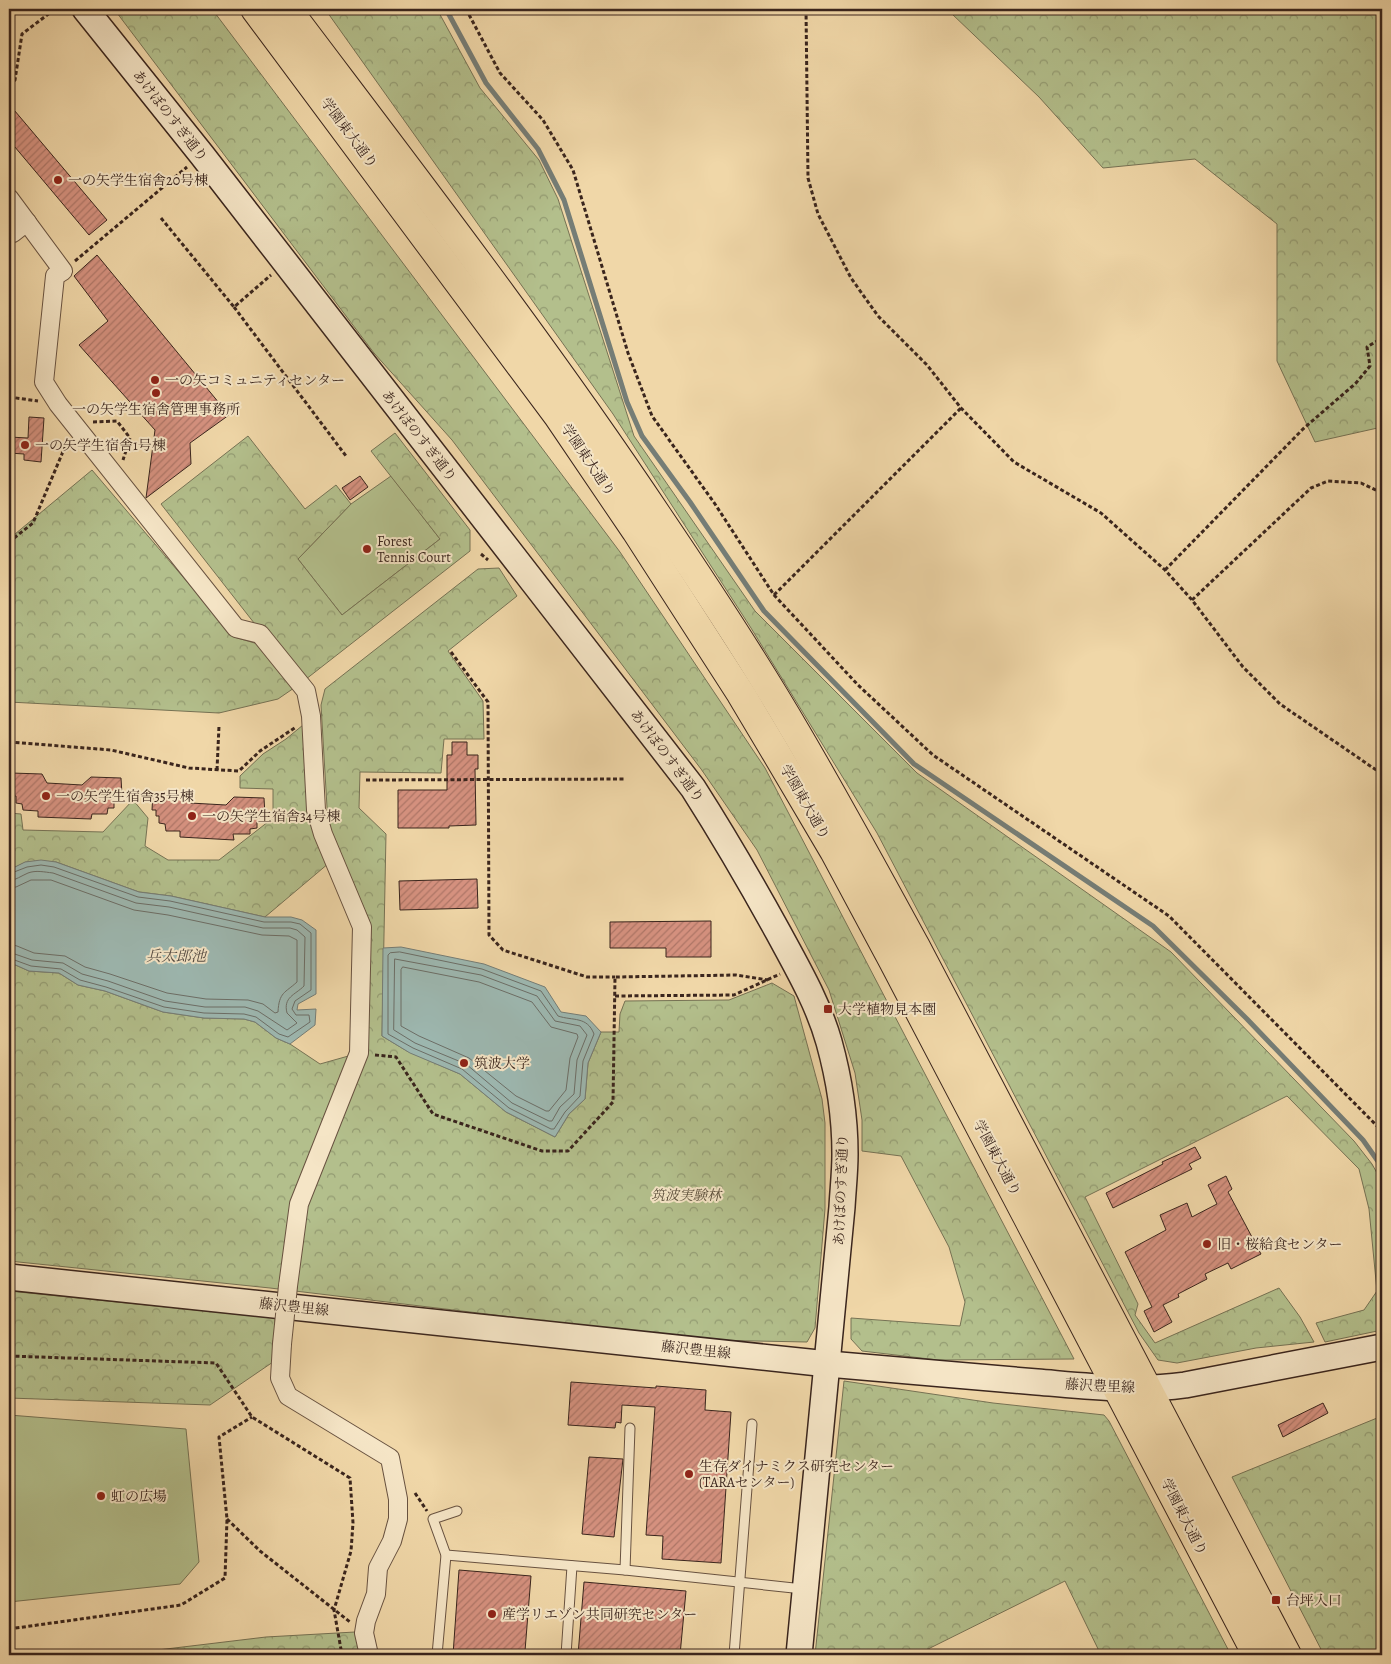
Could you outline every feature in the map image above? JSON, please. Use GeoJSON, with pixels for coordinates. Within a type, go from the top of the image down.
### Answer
{"type":"FeatureCollection","features":[{"type":"Feature","properties":{"kind":"main road","name":"学園東大通り"},"geometry":{"type":"LineString","coordinates":[[255,9],[558,416],[636,531],[741,694],[843,868],[1257,1655]]}},
{"type":"Feature","properties":{"kind":"main road","name":"学園東大通り"},"geometry":{"type":"LineString","coordinates":[[287,9],[585,409],[659,518],[765,681],[852,831],[916,947],[1287,1655]]}},
{"type":"Feature","properties":{"kind":"street","name":"あけぼのすぎ通り"},"geometry":{"type":"LineString","coordinates":[[85,9],[202,155],[693,788],[727,842],[783,973],[817,1007],[835,1067],[842,1111],[845,1154],[828,1364],[799,1655]]}},
{"type":"Feature","properties":{"kind":"street"},"geometry":{"type":"LineString","coordinates":[[9,198],[63,271],[55,276],[44,382],[58,404],[236,628],[260,634],[306,690],[311,716],[316,810],[323,834],[362,927],[359,1053],[299,1204],[288,1286],[280,1378],[288,1396],[390,1458],[398,1499],[398,1519],[392,1541],[378,1568],[376,1594],[366,1621],[364,1634],[369,1655]]}},
{"type":"Feature","properties":{"kind":"street"},"geometry":{"type":"LineString","coordinates":[[9,232],[14,233],[27,222]]}},
{"type":"Feature","properties":{"kind":"street","name":"藤沢豊里線"},"geometry":{"type":"LineString","coordinates":[[9,1277],[828,1364],[1117,1388],[1167,1388],[1382,1347]]}},
{"type":"Feature","properties":{"kind":"lane"},"geometry":{"type":"LineString","coordinates":[[734,1655],[752,1424]]}},
{"type":"Feature","properties":{"kind":"lane"},"geometry":{"type":"LineString","coordinates":[[625,1570],[630,1428]]}},
{"type":"Feature","properties":{"kind":"lane"},"geometry":{"type":"LineString","coordinates":[[437,1655],[446,1555],[434,1519],[457,1511]]}},
{"type":"Feature","properties":{"kind":"lane"},"geometry":{"type":"LineString","coordinates":[[446,1555],[625,1570],[806,1589]]}},
{"type":"Feature","properties":{"kind":"lane"},"geometry":{"type":"LineString","coordinates":[[566,1655],[572,1566]]}},
{"type":"Feature","properties":{"kind":"path"},"geometry":{"type":"LineString","coordinates":[[9,85],[15,80],[22,34],[55,9]]}},
{"type":"Feature","properties":{"kind":"path"},"geometry":{"type":"LineString","coordinates":[[466,9],[500,73],[544,120],[573,170],[628,353],[652,416],[715,504],[774,595],[858,685],[933,755],[1169,916],[1382,1131]]}},
{"type":"Feature","properties":{"kind":"path"},"geometry":{"type":"LineString","coordinates":[[806,9],[808,178],[818,214],[851,278],[878,316],[928,365],[961,408],[1014,462],[1101,513],[1165,570],[1192,600],[1243,667],[1280,704],[1382,774]]}},
{"type":"Feature","properties":{"kind":"path"},"geometry":{"type":"LineString","coordinates":[[63,271],[202,155]]}},
{"type":"Feature","properties":{"kind":"path"},"geometry":{"type":"LineString","coordinates":[[161,218],[234,307],[346,456]]}},
{"type":"Feature","properties":{"kind":"path"},"geometry":{"type":"LineString","coordinates":[[234,307],[285,263]]}},
{"type":"Feature","properties":{"kind":"path"},"geometry":{"type":"LineString","coordinates":[[1165,570],[1303,429],[1356,384],[1370,366],[1367,347],[1382,338]]}},
{"type":"Feature","properties":{"kind":"path"},"geometry":{"type":"LineString","coordinates":[[774,595],[961,408]]}},
{"type":"Feature","properties":{"kind":"path"},"geometry":{"type":"LineString","coordinates":[[9,542],[33,523],[74,424],[117,421],[130,438],[117,477]]}},
{"type":"Feature","properties":{"kind":"path"},"geometry":{"type":"LineString","coordinates":[[1192,600],[1310,488],[1328,480],[1361,483],[1382,493]]}},
{"type":"Feature","properties":{"kind":"path"},"geometry":{"type":"LineString","coordinates":[[482,554],[492,563]]}},
{"type":"Feature","properties":{"kind":"path"},"geometry":{"type":"LineString","coordinates":[[451,652],[488,702],[489,935],[503,950],[587,977],[736,975],[768,980]]}},
{"type":"Feature","properties":{"kind":"path"},"geometry":{"type":"LineString","coordinates":[[9,742],[111,750],[189,768],[239,771],[260,751],[311,716]]}},
{"type":"Feature","properties":{"kind":"path"},"geometry":{"type":"LineString","coordinates":[[217,770],[219,726]]}},
{"type":"Feature","properties":{"kind":"path"},"geometry":{"type":"LineString","coordinates":[[366,780],[626,779]]}},
{"type":"Feature","properties":{"kind":"path"},"geometry":{"type":"LineString","coordinates":[[615,996],[734,995],[783,973]]}},
{"type":"Feature","properties":{"kind":"path"},"geometry":{"type":"LineString","coordinates":[[359,1053],[396,1057],[433,1114],[542,1151],[568,1151],[613,1102],[615,977]]}},
{"type":"Feature","properties":{"kind":"path"},"geometry":{"type":"LineString","coordinates":[[9,1356],[216,1363],[252,1417],[350,1478],[353,1523],[351,1552],[334,1610],[342,1655]]}},
{"type":"Feature","properties":{"kind":"path"},"geometry":{"type":"LineString","coordinates":[[9,1629],[181,1605],[225,1578],[227,1519],[219,1437],[252,1417]]}},
{"type":"Feature","properties":{"kind":"path"},"geometry":{"type":"LineString","coordinates":[[227,1519],[260,1551],[334,1610]]}},
{"type":"Feature","properties":{"kind":"green space"},"geometry":{"type":"Polygon","coordinates":[[[114,9],[212,9],[620,552],[765,768],[1074,1359],[938,1360],[862,1351],[851,1339],[851,1318],[960,1326],[965,1302],[949,1247],[901,1156],[862,1151],[862,1120],[855,1073],[829,990],[757,850],[701,769],[452,440],[374,353],[114,9]]]}},
{"type":"Feature","properties":{"kind":"green space"},"geometry":{"type":"Polygon","coordinates":[[[325,9],[437,9],[480,88],[539,160],[558,199],[634,436],[755,611],[917,773],[1171,952],[1354,1141],[1372,1164],[1382,1182],[1382,1330],[1325,1342],[1316,1323],[1364,1310],[1377,1291],[1369,1209],[1359,1169],[1287,1096],[1085,1197],[1138,1304],[1135,1315],[1155,1343],[1279,1288],[1300,1317],[1314,1342],[1256,1348],[1177,1363],[1158,1360],[1139,1333],[877,833],[751,628],[613,414],[325,9]]]}},
{"type":"Feature","properties":{"kind":"green space"},"geometry":{"type":"Polygon","coordinates":[[[956,9],[1382,9],[1382,427],[1315,442],[1277,361],[1277,224],[1195,159],[1103,168],[1039,97],[952,14],[956,9]]]}},
{"type":"Feature","properties":{"kind":"green space"},"geometry":{"type":"Polygon","coordinates":[[[395,433],[470,530],[470,551],[301,683],[161,504],[248,436],[305,509],[336,485],[351,504],[298,559],[342,615],[440,539],[371,451],[395,433]]]}},
{"type":"Feature","properties":{"kind":"green space"},"geometry":{"type":"Polygon","coordinates":[[[92,470],[234,637],[258,644],[294,688],[278,699],[219,713],[9,702],[9,539],[92,470]]]}},
{"type":"Feature","properties":{"kind":"green space","name":"Forest Tennis Court"},"geometry":{"type":"Polygon","coordinates":[[[391,476],[440,539],[342,615],[298,559],[351,504],[391,476]]]}},
{"type":"Feature","properties":{"kind":"green space","name":"筑波実験林"},"geometry":{"type":"Polygon","coordinates":[[[499,568],[517,596],[448,651],[483,701],[484,739],[444,739],[441,773],[360,772],[359,808],[386,834],[382,1036],[407,1051],[460,1074],[506,1112],[555,1137],[569,1114],[585,1099],[588,1063],[601,1032],[619,1032],[620,1014],[625,1001],[729,1000],[772,983],[794,996],[822,1099],[825,1123],[825,1209],[815,1328],[807,1342],[704,1340],[270,1288],[9,1261],[9,962],[29,971],[59,973],[78,985],[105,991],[163,1012],[204,1018],[244,1019],[255,1022],[276,1038],[290,1044],[320,1064],[359,1053],[366,1044],[369,920],[328,824],[321,705],[325,689],[478,569],[499,568]]]}},
{"type":"Feature","properties":{"kind":"green space"},"geometry":{"type":"Polygon","coordinates":[[[303,725],[306,725],[329,863],[265,917],[171,896],[139,892],[56,862],[26,862],[9,870],[9,813],[21,814],[23,830],[103,832],[133,800],[148,818],[145,846],[168,860],[219,860],[273,818],[273,789],[240,788],[240,776],[263,754],[303,725]]]}},
{"type":"Feature","properties":{"kind":"green space"},"geometry":{"type":"Polygon","coordinates":[[[9,1291],[275,1318],[273,1362],[210,1405],[9,1398],[9,1291]]]}},
{"type":"Feature","properties":{"kind":"green space"},"geometry":{"type":"Polygon","coordinates":[[[844,1381],[993,1403],[1104,1415],[1109,1421],[1231,1655],[1101,1655],[1065,1581],[916,1655],[815,1655],[844,1381]]]}},
{"type":"Feature","properties":{"kind":"green space","name":"虹の広場"},"geometry":{"type":"Polygon","coordinates":[[[9,1415],[186,1429],[199,1562],[180,1584],[9,1602],[9,1415]]]}},
{"type":"Feature","properties":{"kind":"green space"},"geometry":{"type":"Polygon","coordinates":[[[1382,1416],[1382,1655],[1324,1655],[1232,1477],[1382,1416]]]}},
{"type":"Feature","properties":{"kind":"green space"},"geometry":{"type":"Polygon","coordinates":[[[355,1632],[366,1655],[116,1655],[266,1637],[355,1632]]]}},
{"type":"Feature","properties":{"kind":"water","name":"兵太郎池"},"geometry":{"type":"Polygon","coordinates":[[[41,860],[56,862],[139,892],[171,896],[265,917],[291,917],[302,920],[316,930],[316,994],[298,1004],[297,1010],[316,1009],[315,1025],[290,1044],[276,1038],[255,1022],[244,1019],[204,1018],[163,1012],[105,991],[78,985],[59,973],[29,971],[9,962],[9,870],[25,862],[41,860]]]}},
{"type":"Feature","properties":{"kind":"water"},"geometry":{"type":"Polygon","coordinates":[[[401,947],[484,964],[545,987],[561,1012],[586,1016],[601,1032],[588,1063],[585,1099],[569,1114],[555,1137],[506,1112],[460,1074],[410,1053],[382,1036],[383,948],[401,947]]]}},
{"type":"Feature","properties":{"kind":"building","name":"一の矢学生宿舎20号棟"},"geometry":{"type":"Polygon","coordinates":[[[9,104],[107,220],[89,235],[9,140],[9,104]]]}},
{"type":"Feature","properties":{"kind":"building","name":"一の矢コミュニティセンター"},"geometry":{"type":"Polygon","coordinates":[[[97,255],[229,415],[190,443],[191,464],[146,498],[155,430],[79,345],[108,321],[74,276],[97,255]]]}},
{"type":"Feature","properties":{"kind":"building","name":"一の矢学生宿舎1号棟"},"geometry":{"type":"Polygon","coordinates":[[[29,417],[44,418],[41,462],[24,460],[24,454],[9,453],[9,437],[28,438],[29,417]]]}},
{"type":"Feature","properties":{"kind":"building"},"geometry":{"type":"Polygon","coordinates":[[[360,476],[368,487],[350,500],[342,488],[360,476]]]}},
{"type":"Feature","properties":{"kind":"building"},"geometry":{"type":"Polygon","coordinates":[[[452,742],[467,742],[467,755],[478,755],[478,769],[475,769],[476,825],[449,826],[449,828],[398,828],[398,790],[447,790],[447,755],[452,755],[452,742]]]}},
{"type":"Feature","properties":{"kind":"building","name":"一の矢学生宿舎35号棟"},"geometry":{"type":"Polygon","coordinates":[[[11,773],[42,774],[47,783],[82,785],[91,777],[121,778],[122,795],[118,796],[118,801],[114,802],[114,808],[108,808],[107,814],[92,814],[91,819],[38,817],[38,811],[23,810],[22,804],[16,803],[16,796],[13,796],[13,790],[9,790],[11,773]]]}},
{"type":"Feature","properties":{"kind":"building","name":"一の矢学生宿舎34号棟"},"geometry":{"type":"Polygon","coordinates":[[[153,793],[184,794],[190,803],[226,805],[234,797],[264,798],[265,815],[261,815],[261,821],[257,822],[257,828],[250,829],[250,834],[233,834],[234,840],[180,837],[180,831],[166,831],[165,824],[159,823],[159,816],[156,816],[156,810],[152,810],[153,793]]]}},
{"type":"Feature","properties":{"kind":"building"},"geometry":{"type":"Polygon","coordinates":[[[477,879],[478,908],[400,910],[399,881],[477,879]]]}},
{"type":"Feature","properties":{"kind":"building"},"geometry":{"type":"Polygon","coordinates":[[[711,921],[711,957],[666,957],[666,948],[610,948],[610,922],[711,921]]]}},
{"type":"Feature","properties":{"kind":"building"},"geometry":{"type":"Polygon","coordinates":[[[1195,1147],[1201,1158],[1189,1164],[1192,1169],[1113,1208],[1106,1193],[1163,1164],[1162,1162],[1195,1147]]]}},
{"type":"Feature","properties":{"kind":"building"},"geometry":{"type":"Polygon","coordinates":[[[1226,1176],[1232,1189],[1228,1192],[1261,1254],[1231,1269],[1228,1263],[1205,1274],[1207,1279],[1178,1294],[1179,1297],[1163,1305],[1172,1322],[1154,1332],[1144,1311],[1152,1307],[1125,1252],[1166,1230],[1160,1215],[1187,1203],[1192,1217],[1217,1204],[1208,1185],[1226,1176]]]}},
{"type":"Feature","properties":{"kind":"building","name":"生存ダイナミクス研究センター (TARAセンター)"},"geometry":{"type":"Polygon","coordinates":[[[571,1382],[706,1390],[705,1410],[731,1412],[721,1563],[662,1559],[663,1536],[646,1535],[655,1407],[622,1405],[621,1423],[616,1422],[615,1428],[568,1425],[571,1382]]]}},
{"type":"Feature","properties":{"kind":"building"},"geometry":{"type":"Polygon","coordinates":[[[1323,1403],[1328,1413],[1283,1437],[1278,1425],[1323,1403]]]}},
{"type":"Feature","properties":{"kind":"building"},"geometry":{"type":"Polygon","coordinates":[[[589,1457],[623,1459],[614,1537],[582,1534],[589,1457]]]}},
{"type":"Feature","properties":{"kind":"building","name":"産学リエゾン共同研究センター"},"geometry":{"type":"Polygon","coordinates":[[[459,1570],[531,1576],[525,1651],[518,1655],[453,1655],[459,1570]]]}},
{"type":"Feature","properties":{"kind":"building"},"geometry":{"type":"Polygon","coordinates":[[[584,1582],[686,1591],[680,1655],[578,1655],[584,1582]]]}},
{"type":"Feature","properties":{"kind":"waterway"},"geometry":{"type":"LineString","coordinates":[[446,9],[486,83],[538,149],[564,200],[627,402],[642,436],[690,502],[764,611],[914,764],[1153,926],[1247,1019],[1363,1140],[1382,1167]]}},
{"type":"Feature","properties":{"kind":"place","name":"一の矢学生宿舎20号棟"},"geometry":{"type":"Point","coordinates":[58,180]}},
{"type":"Feature","properties":{"kind":"place","name":"一の矢コミュニティセンター"},"geometry":{"type":"Point","coordinates":[155,380]}},
{"type":"Feature","properties":{"kind":"place","name":"一の矢学生宿舎管理事務所"},"geometry":{"type":"Point","coordinates":[156,393]}},
{"type":"Feature","properties":{"kind":"place","name":"一の矢学生宿舎1号棟"},"geometry":{"type":"Point","coordinates":[25,445]}},
{"type":"Feature","properties":{"kind":"place","name":"Forest Tennis Court"},"geometry":{"type":"Point","coordinates":[367,549]}},
{"type":"Feature","properties":{"kind":"place","name":"一の矢学生宿舎35号棟"},"geometry":{"type":"Point","coordinates":[46,796]}},
{"type":"Feature","properties":{"kind":"place","name":"一の矢学生宿舎34号棟"},"geometry":{"type":"Point","coordinates":[192,816]}},
{"type":"Feature","properties":{"kind":"place","name":"大学植物見本園"},"geometry":{"type":"Point","coordinates":[828,1009]}},
{"type":"Feature","properties":{"kind":"place","name":"筑波大学"},"geometry":{"type":"Point","coordinates":[464,1063]}},
{"type":"Feature","properties":{"kind":"place","name":"旧・桜給食センター"},"geometry":{"type":"Point","coordinates":[1207,1244]}},
{"type":"Feature","properties":{"kind":"place","name":"生存ダイナミクス研究センター (TARAセンター)"},"geometry":{"type":"Point","coordinates":[689,1474]}},
{"type":"Feature","properties":{"kind":"place","name":"虹の広場"},"geometry":{"type":"Point","coordinates":[101,1496]}},
{"type":"Feature","properties":{"kind":"place","name":"台坪入口"},"geometry":{"type":"Point","coordinates":[1276,1600]}},
{"type":"Feature","properties":{"kind":"place","name":"産学リエゾン共同研究センター"},"geometry":{"type":"Point","coordinates":[492,1614]}}]}
